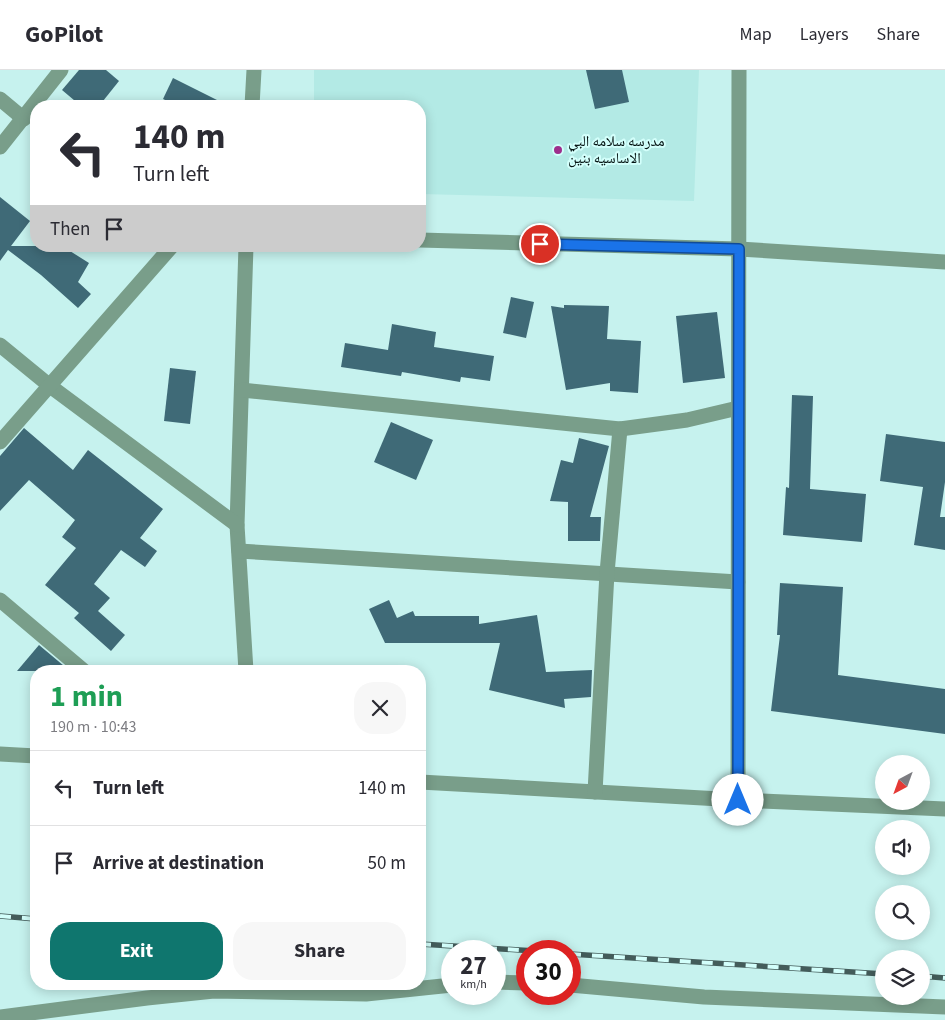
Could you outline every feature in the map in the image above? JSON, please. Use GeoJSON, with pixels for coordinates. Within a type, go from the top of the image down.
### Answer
{"type":"FeatureCollection","features":[{"type":"Feature","properties":{"kind":"street"},"geometry":{"type":"LineString","coordinates":[[38,100],[61,70]]}},
{"type":"Feature","properties":{"kind":"street"},"geometry":{"type":"LineString","coordinates":[[252,100],[254,70]]}},
{"type":"Feature","properties":{"kind":"street"},"geometry":{"type":"LineString","coordinates":[[738,800],[739,70]]}},
{"type":"Feature","properties":{"kind":"street"},"geometry":{"type":"LineString","coordinates":[[0,99],[24,119]]}},
{"type":"Feature","properties":{"kind":"street"},"geometry":{"type":"LineString","coordinates":[[0,147],[30,111]]}},
{"type":"Feature","properties":{"kind":"street"},"geometry":{"type":"LineString","coordinates":[[426,240],[739,249],[945,262]]}},
{"type":"Feature","properties":{"kind":"street"},"geometry":{"type":"LineString","coordinates":[[0,442],[167,252]]}},
{"type":"Feature","properties":{"kind":"street"},"geometry":{"type":"LineString","coordinates":[[246,252],[237,525],[246,665]]}},
{"type":"Feature","properties":{"kind":"street"},"geometry":{"type":"LineString","coordinates":[[0,345],[50,386],[237,525]]}},
{"type":"Feature","properties":{"kind":"street"},"geometry":{"type":"LineString","coordinates":[[242,390],[620,429],[687,420],[738,408]]}},
{"type":"Feature","properties":{"kind":"street"},"geometry":{"type":"LineString","coordinates":[[594,792],[607,573],[620,429]]}},
{"type":"Feature","properties":{"kind":"street"},"geometry":{"type":"LineString","coordinates":[[239,551],[738,582]]}},
{"type":"Feature","properties":{"kind":"street"},"geometry":{"type":"LineString","coordinates":[[0,600],[77,665]]}},
{"type":"Feature","properties":{"kind":"street"},"geometry":{"type":"LineString","coordinates":[[0,754],[30,756]]}},
{"type":"Feature","properties":{"kind":"street"},"geometry":{"type":"LineString","coordinates":[[426,782],[738,800],[945,809]]}},
{"type":"Feature","properties":{"kind":"street"},"geometry":{"type":"LineString","coordinates":[[581,985],[704,997],[945,1007]]}},
{"type":"Feature","properties":{"kind":"street"},"geometry":{"type":"LineString","coordinates":[[426,988],[441,986]]}},
{"type":"Feature","properties":{"kind":"street"},"geometry":{"type":"LineString","coordinates":[[0,1017],[147,998],[214,992],[366,994],[404,990]]}},
{"type":"Feature","properties":{"kind":"shaded area","name":"مدرسه سلامه البي الاساسيه بنين"},"geometry":{"type":"Polygon","coordinates":[[[314,70],[699,70],[694,201],[426,194],[426,100],[314,100],[314,70]]]}},
{"type":"Feature","properties":{"kind":"building"},"geometry":{"type":"Polygon","coordinates":[[[79,70],[106,70],[119,81],[104,100],[74,100],[62,90],[79,70]]]}},
{"type":"Feature","properties":{"kind":"building"},"geometry":{"type":"Polygon","coordinates":[[[586,70],[622,70],[629,102],[595,109],[586,70]]]}},
{"type":"Feature","properties":{"kind":"building"},"geometry":{"type":"Polygon","coordinates":[[[173,78],[217,100],[165,100],[163,99],[173,78]]]}},
{"type":"Feature","properties":{"kind":"building"},"geometry":{"type":"Polygon","coordinates":[[[0,197],[30,221],[11,246],[30,246],[30,252],[72,252],[89,263],[78,282],[91,294],[78,308],[41,275],[8,250],[0,261],[0,197]]]}},
{"type":"Feature","properties":{"kind":"building"},"geometry":{"type":"Polygon","coordinates":[[[511,297],[534,302],[526,338],[503,333],[511,297]]]}},
{"type":"Feature","properties":{"kind":"building"},"geometry":{"type":"Polygon","coordinates":[[[564,305],[609,306],[607,339],[641,341],[638,393],[610,391],[610,383],[566,390],[551,306],[564,308],[564,305]]]}},
{"type":"Feature","properties":{"kind":"building"},"geometry":{"type":"Polygon","coordinates":[[[717,312],[725,378],[683,383],[676,316],[717,312]]]}},
{"type":"Feature","properties":{"kind":"building"},"geometry":{"type":"Polygon","coordinates":[[[392,324],[436,332],[434,347],[494,356],[490,381],[461,377],[460,382],[402,372],[401,376],[341,367],[345,343],[388,350],[392,324]]]}},
{"type":"Feature","properties":{"kind":"building"},"geometry":{"type":"Polygon","coordinates":[[[170,368],[196,371],[190,424],[164,421],[170,368]]]}},
{"type":"Feature","properties":{"kind":"building"},"geometry":{"type":"Polygon","coordinates":[[[792,395],[813,396],[810,489],[866,494],[862,542],[783,535],[786,487],[789,488],[792,395]]]}},
{"type":"Feature","properties":{"kind":"building"},"geometry":{"type":"Polygon","coordinates":[[[391,422],[433,440],[416,480],[374,462],[391,422]]]}},
{"type":"Feature","properties":{"kind":"building"},"geometry":{"type":"Polygon","coordinates":[[[24,428],[73,470],[88,450],[163,509],[140,538],[157,551],[145,567],[121,550],[94,584],[110,598],[98,611],[125,635],[111,651],[74,618],[79,613],[45,585],[76,548],[62,537],[75,520],[29,480],[0,511],[0,456],[24,428]]]}},
{"type":"Feature","properties":{"kind":"building"},"geometry":{"type":"Polygon","coordinates":[[[886,434],[945,442],[945,482],[940,517],[945,517],[945,550],[914,545],[923,487],[880,481],[886,434]]]}},
{"type":"Feature","properties":{"kind":"building"},"geometry":{"type":"Polygon","coordinates":[[[579,438],[609,446],[590,517],[601,517],[600,541],[568,541],[568,502],[550,501],[561,460],[573,463],[579,438]]]}},
{"type":"Feature","properties":{"kind":"building"},"geometry":{"type":"Polygon","coordinates":[[[780,583],[843,587],[838,675],[945,689],[945,734],[771,711],[780,635],[777,635],[780,583]]]}},
{"type":"Feature","properties":{"kind":"building"},"geometry":{"type":"Polygon","coordinates":[[[389,600],[397,618],[413,611],[415,616],[479,616],[479,624],[537,615],[546,672],[592,670],[591,697],[564,699],[565,708],[489,690],[500,643],[385,643],[369,609],[389,600]]]}},
{"type":"Feature","properties":{"kind":"building"},"geometry":{"type":"Polygon","coordinates":[[[39,645],[63,665],[30,665],[30,671],[17,671],[39,645]]]}},
{"type":"Feature","properties":{"kind":"railway"},"geometry":{"type":"LineString","coordinates":[[0,916],[30,918]]}},
{"type":"Feature","properties":{"kind":"railway"},"geometry":{"type":"LineString","coordinates":[[426,944],[516,950]]}},
{"type":"Feature","properties":{"kind":"railway"},"geometry":{"type":"LineString","coordinates":[[581,955],[875,973]]}},
{"type":"Feature","properties":{"kind":"railway"},"geometry":{"type":"LineString","coordinates":[[930,977],[945,978]]}},
{"type":"Feature","properties":{"kind":"place","name":"مدرسه سلامه البي الاساسيه بنين"},"geometry":{"type":"Point","coordinates":[558,150]}},
{"type":"Feature","properties":{"kind":"route"},"geometry":{"type":"LineString","coordinates":[[540,244],[739,249],[738,800]]}}]}
